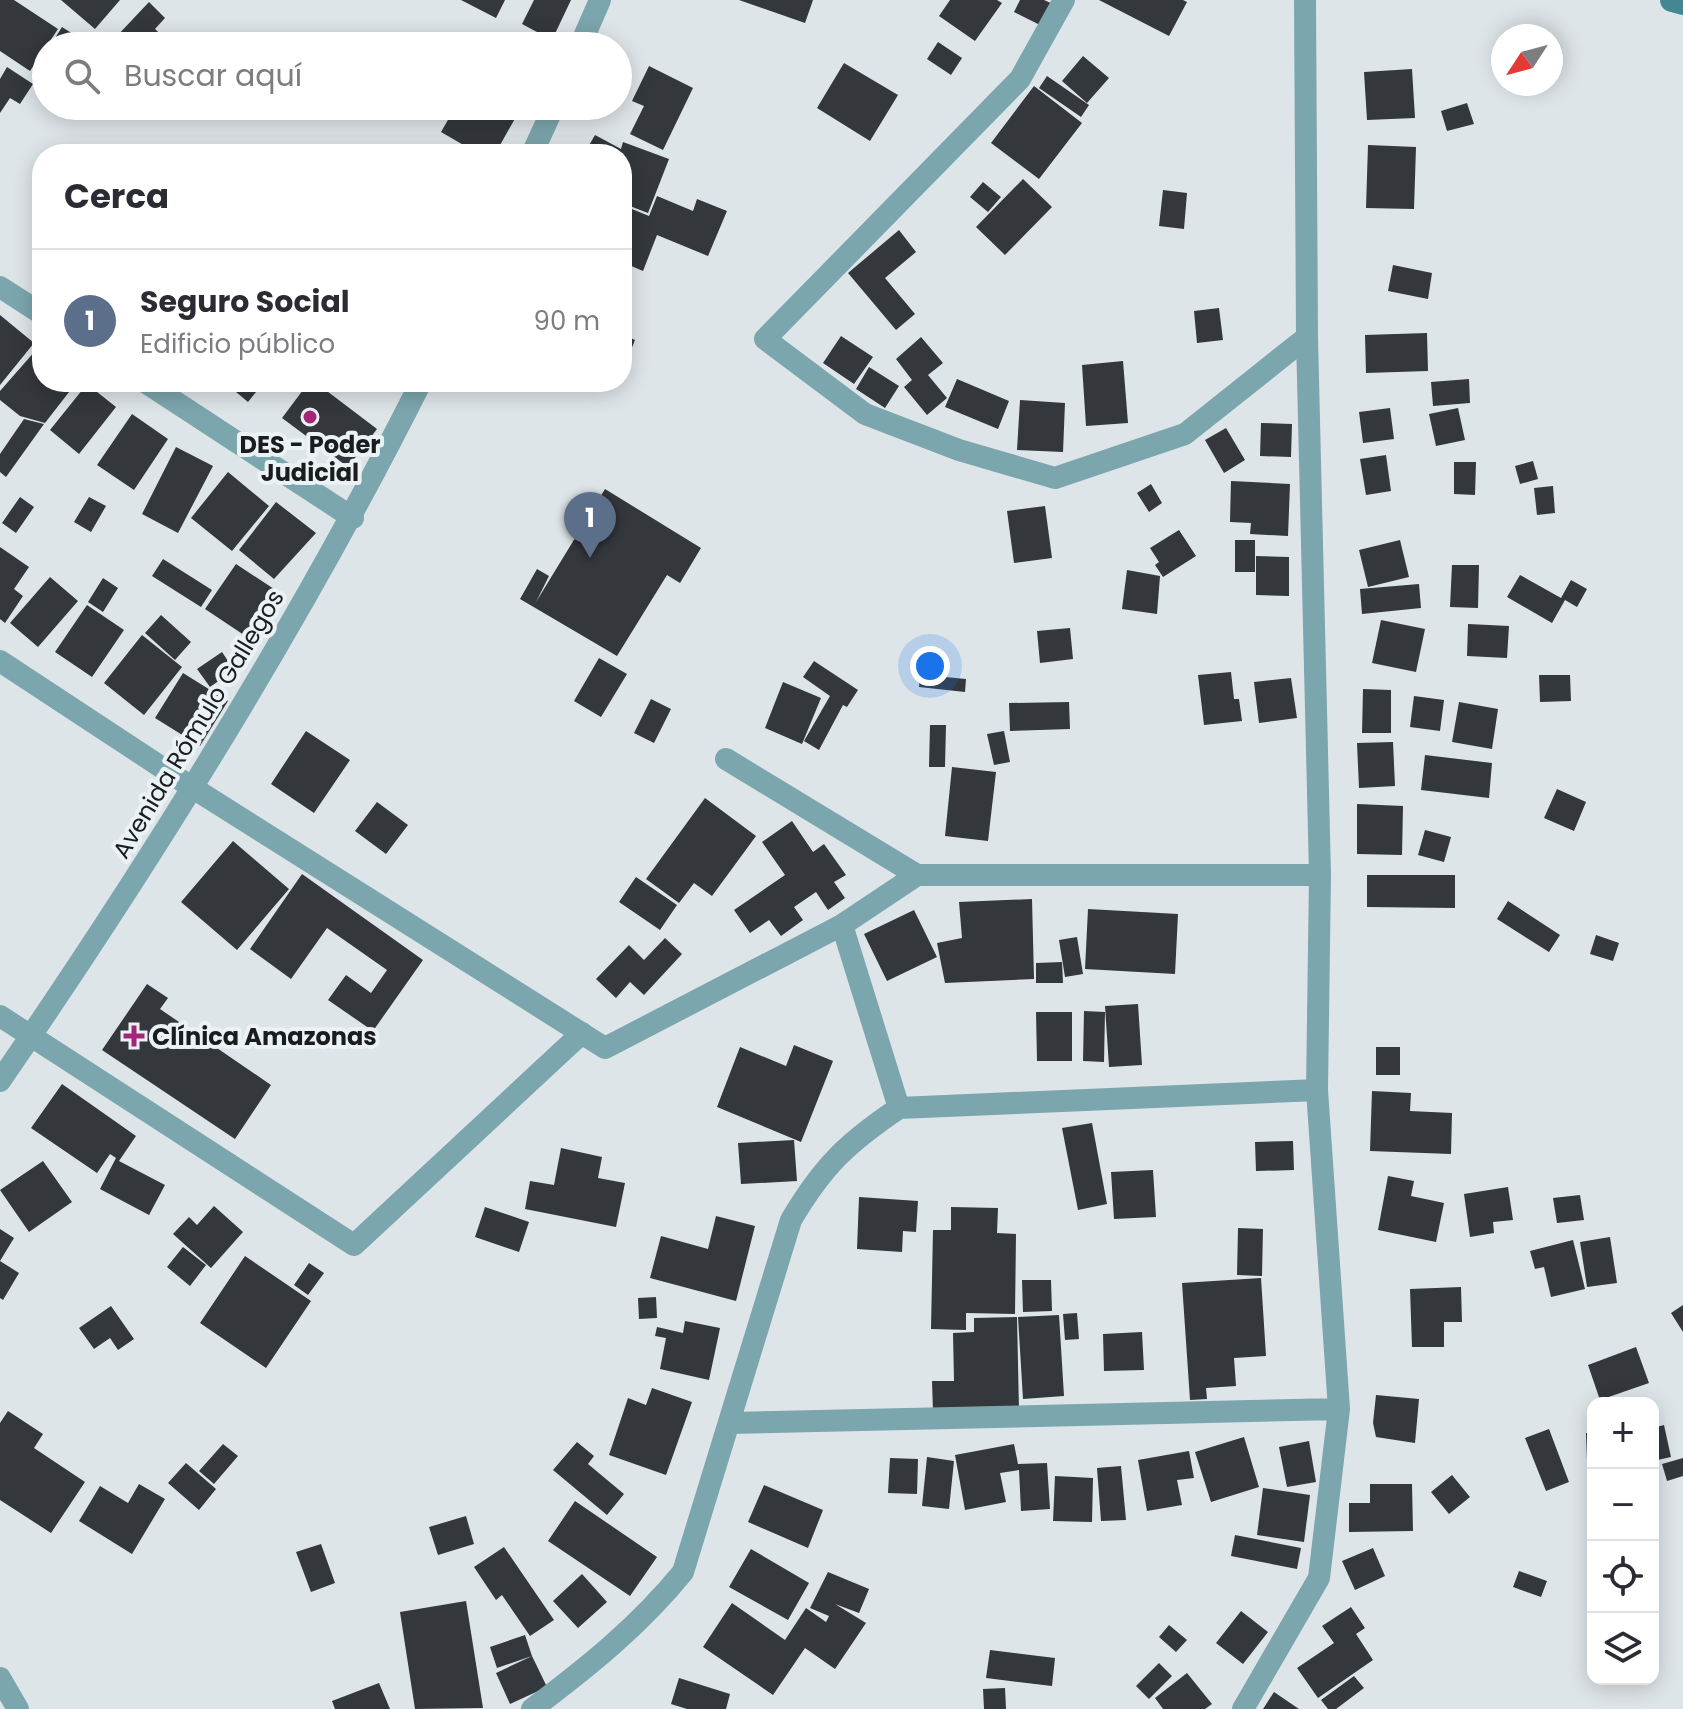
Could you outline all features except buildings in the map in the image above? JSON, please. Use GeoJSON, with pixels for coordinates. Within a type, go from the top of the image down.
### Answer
{"type":"FeatureCollection","features":[{"type":"Feature","properties":{"kind":"main road"},"geometry":{"type":"LineString","coordinates":[[1672,0],[1683,3]]}},
{"type":"Feature","properties":{"kind":"street"},"geometry":{"type":"LineString","coordinates":[[586,32],[600,0]]}},
{"type":"Feature","properties":{"kind":"street"},"geometry":{"type":"LineString","coordinates":[[1064,0],[1020,79],[765,339],[865,414],[959,450],[1055,478],[1185,434],[1307,337]]}},
{"type":"Feature","properties":{"kind":"street"},"geometry":{"type":"LineString","coordinates":[[1243,1709],[1319,1578],[1339,1409],[1317,1090],[1320,875],[1307,337],[1305,0]]}},
{"type":"Feature","properties":{"kind":"street"},"geometry":{"type":"LineString","coordinates":[[537,144],[548,120]]}},
{"type":"Feature","properties":{"kind":"street"},"geometry":{"type":"LineString","coordinates":[[0,287],[32,308]]}},
{"type":"Feature","properties":{"kind":"street"},"geometry":{"type":"LineString","coordinates":[[160,392],[353,518]]}},
{"type":"Feature","properties":{"kind":"street","name":"Avenida Rómulo Gallegos"},"geometry":{"type":"LineString","coordinates":[[0,1081],[193,788],[353,518],[416,392]]}},
{"type":"Feature","properties":{"kind":"street"},"geometry":{"type":"LineString","coordinates":[[0,661],[193,788],[605,1048],[842,925],[917,875]]}},
{"type":"Feature","properties":{"kind":"street"},"geometry":{"type":"LineString","coordinates":[[726,759],[917,875],[1320,875]]}},
{"type":"Feature","properties":{"kind":"street"},"geometry":{"type":"LineString","coordinates":[[842,925],[899,1108]]}},
{"type":"Feature","properties":{"kind":"street"},"geometry":{"type":"LineString","coordinates":[[0,1016],[354,1245],[582,1033]]}},
{"type":"Feature","properties":{"kind":"street"},"geometry":{"type":"LineString","coordinates":[[532,1709],[598,1660],[650,1612],[683,1572],[791,1220],[814,1180],[851,1141],[899,1108],[1317,1090]]}},
{"type":"Feature","properties":{"kind":"street"},"geometry":{"type":"LineString","coordinates":[[730,1423],[1339,1409]]}},
{"type":"Feature","properties":{"kind":"street"},"geometry":{"type":"LineString","coordinates":[[0,1678],[18,1709]]}},
{"type":"Feature","properties":{"kind":"place","name":"DES - Poder Judicial"},"geometry":{"type":"Point","coordinates":[310,417]}},
{"type":"Feature","properties":{"kind":"place","name":"Seguro Social"},"geometry":{"type":"Point","coordinates":[590,558]}},
{"type":"Feature","properties":{"kind":"place","name":"Clínica Amazonas"},"geometry":{"type":"Point","coordinates":[134,1036]}}]}
